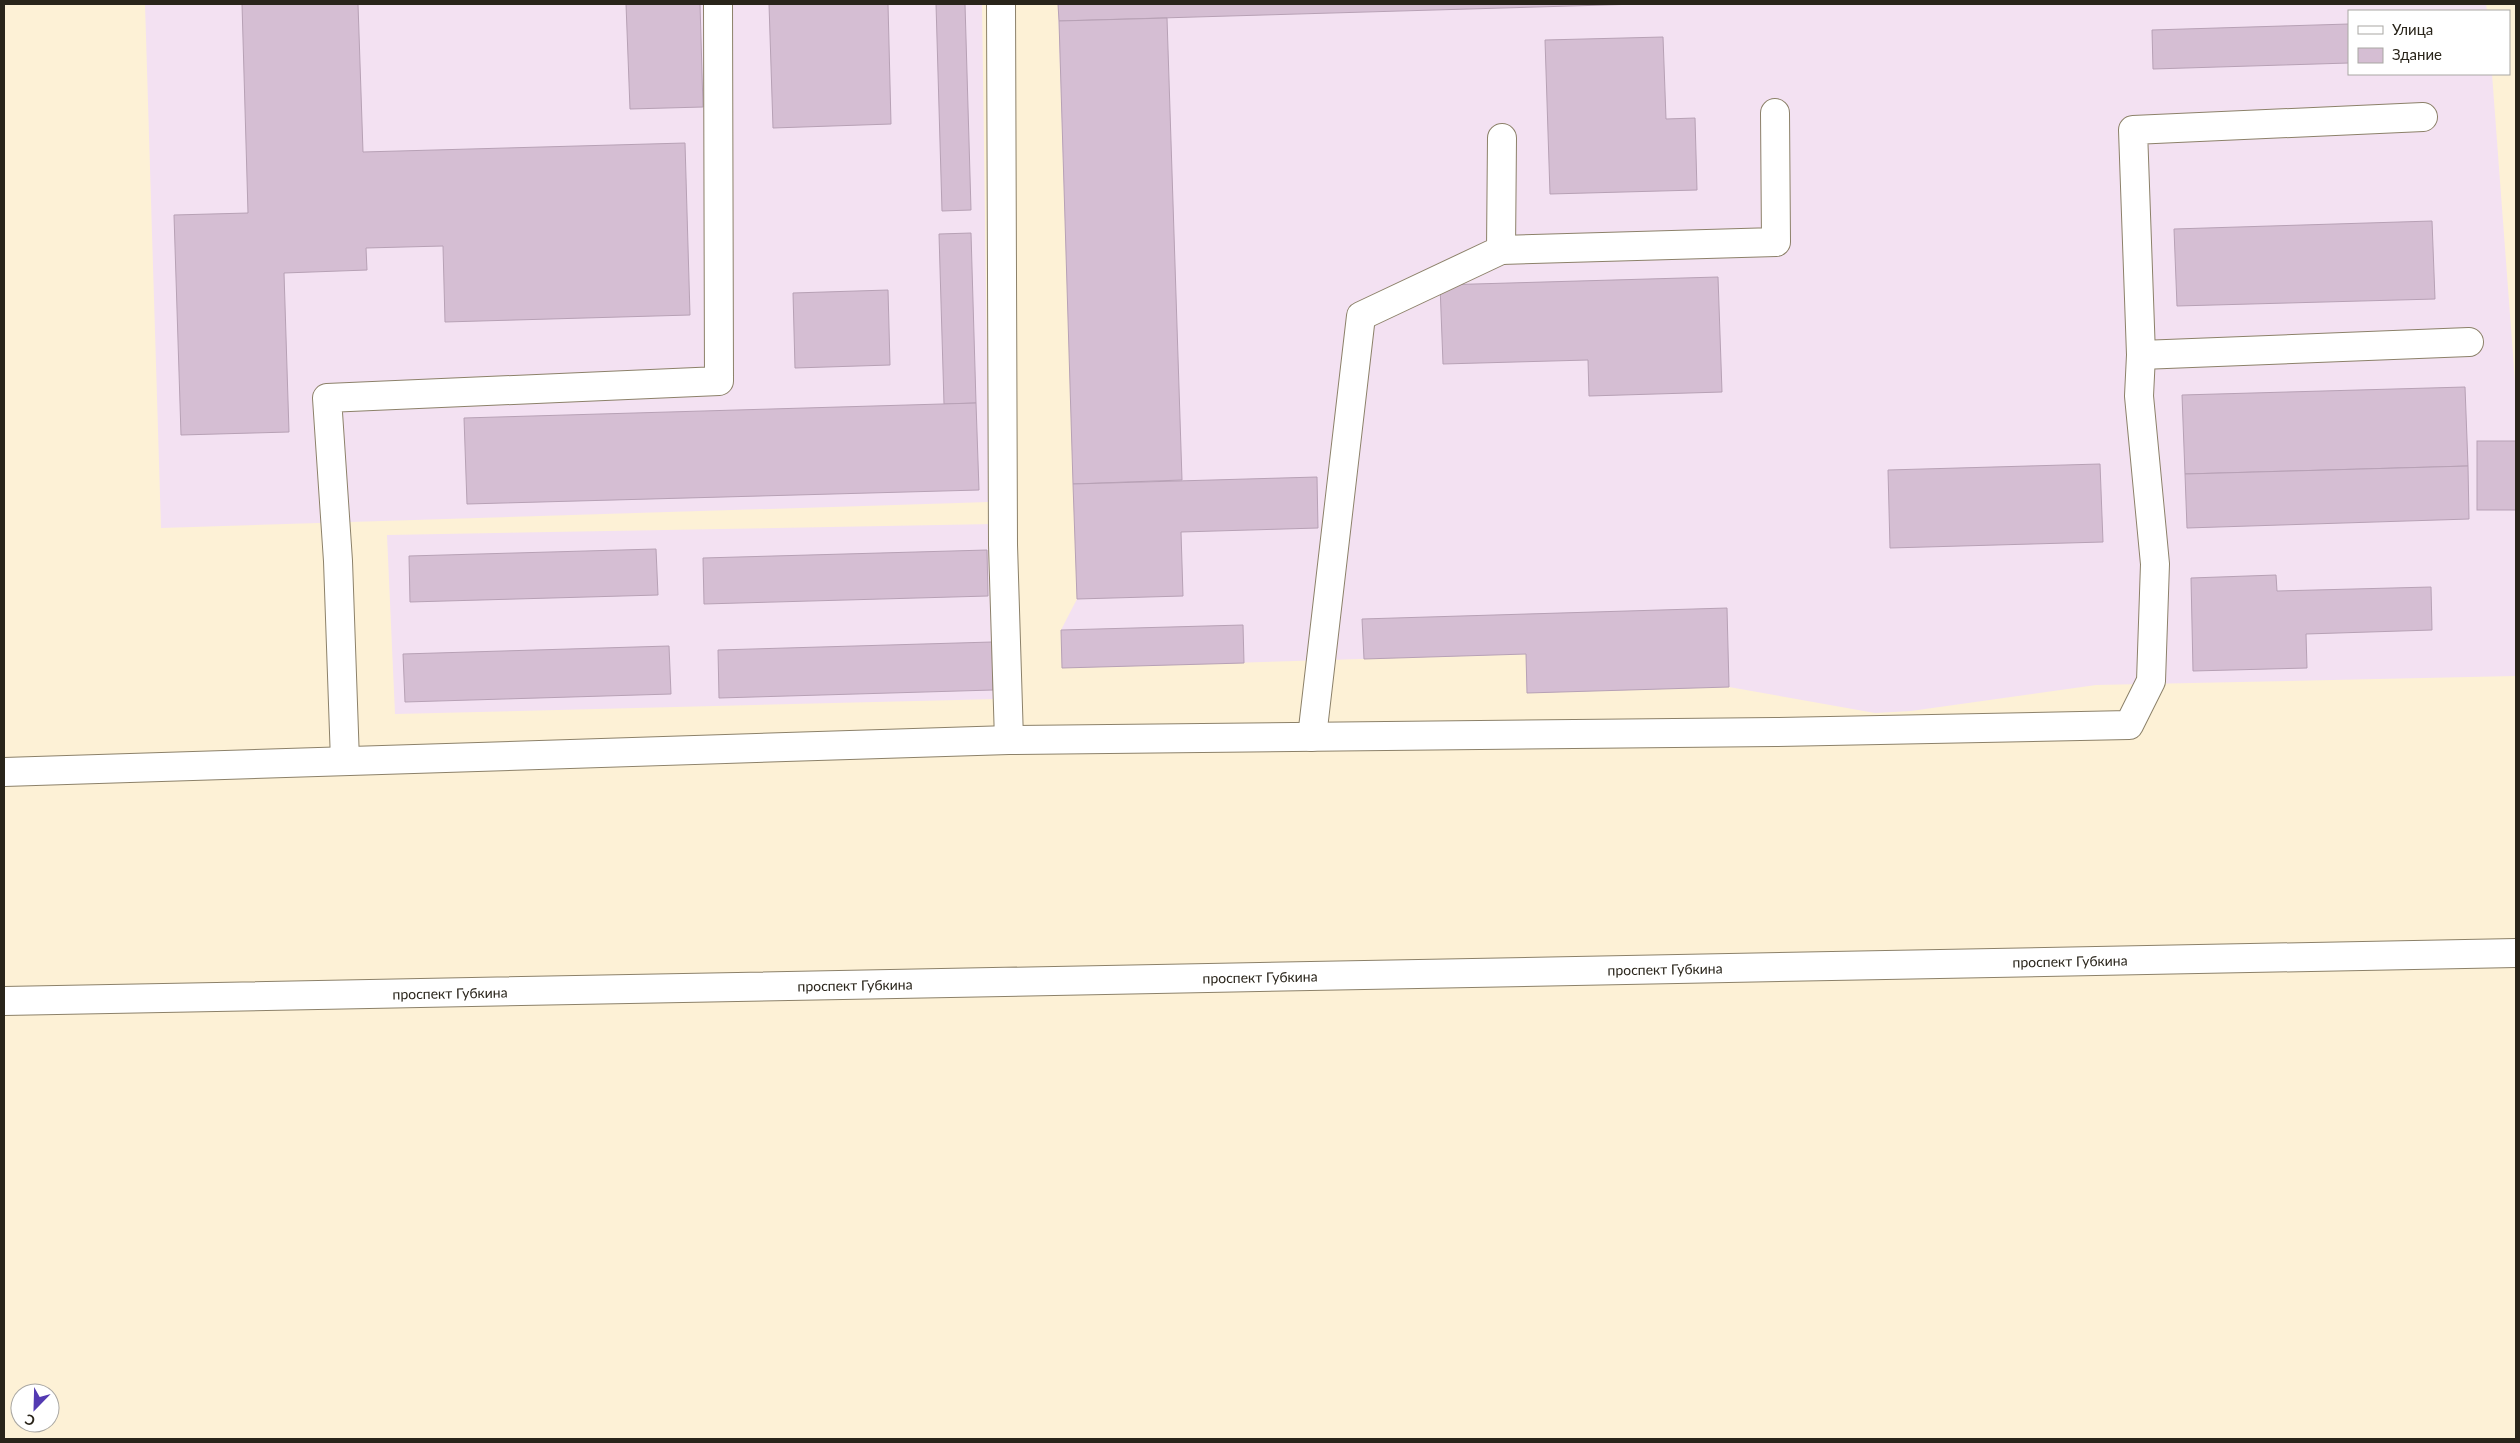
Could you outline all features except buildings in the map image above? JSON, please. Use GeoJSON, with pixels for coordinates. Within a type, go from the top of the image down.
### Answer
{"type":"FeatureCollection","features":[{"type":"Feature","properties":{"kind":"street"},"geometry":{"type":"LineString","coordinates":[[345,761],[338,561],[327,398],[719,381],[718,4]]}},
{"type":"Feature","properties":{"kind":"street"},"geometry":{"type":"LineString","coordinates":[[1001,4],[1003,545],[1009,740]]}},
{"type":"Feature","properties":{"kind":"street"},"geometry":{"type":"LineString","coordinates":[[1312,737],[1361,316],[1501,250],[1776,242],[1775,113]]}},
{"type":"Feature","properties":{"kind":"street"},"geometry":{"type":"LineString","coordinates":[[4,772],[1009,740],[1775,732],[2129,725],[2150,681],[2155,564],[2139,396],[2141,355],[2133,130],[2423,117]]}},
{"type":"Feature","properties":{"kind":"street"},"geometry":{"type":"LineString","coordinates":[[1501,250],[1502,138]]}},
{"type":"Feature","properties":{"kind":"street"},"geometry":{"type":"LineString","coordinates":[[2141,355],[2469,342]]}},
{"type":"Feature","properties":{"kind":"street","name":"проспект Губкина"},"geometry":{"type":"LineString","coordinates":[[4,1001],[2516,953]]}},
{"type":"Feature","properties":{"kind":"shaded area"},"geometry":{"type":"Polygon","coordinates":[[[145,4],[982,4],[989,502],[161,528],[145,4]]]}},
{"type":"Feature","properties":{"kind":"shaded area"},"geometry":{"type":"Polygon","coordinates":[[[1058,4],[2486,4],[2487,10],[2348,10],[2348,75],[2492,75],[2516,395],[2516,676],[2096,685],[1911,711],[1875,713],[1729,687],[1527,693],[1526,654],[1062,668],[1061,630],[1077,599],[1058,4]]]}},
{"type":"Feature","properties":{"kind":"shaded area"},"geometry":{"type":"Polygon","coordinates":[[[994,524],[998,699],[395,714],[387,535],[994,524]]]}}]}
